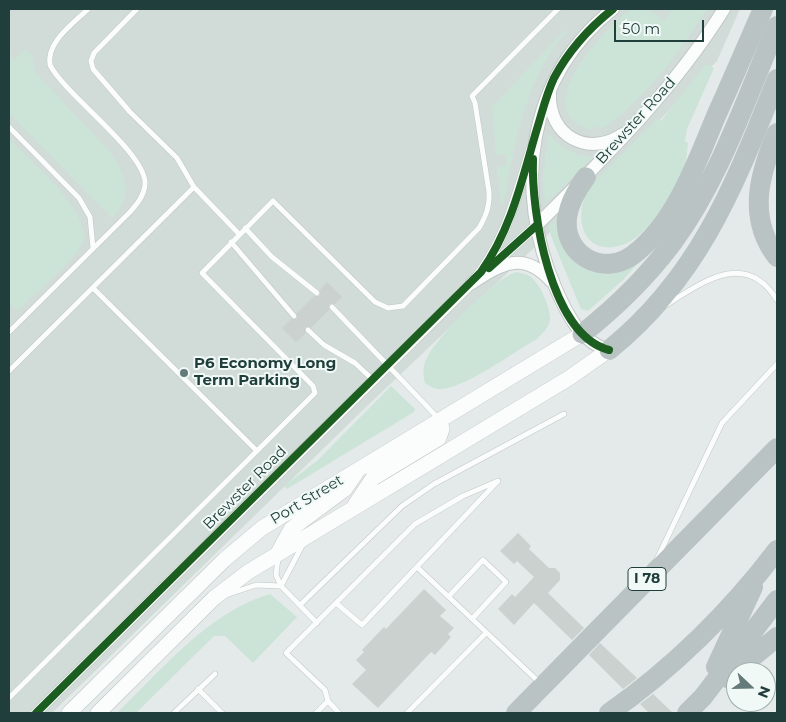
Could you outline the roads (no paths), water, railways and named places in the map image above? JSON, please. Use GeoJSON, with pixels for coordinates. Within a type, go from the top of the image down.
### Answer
{"type":"FeatureCollection","features":[{"type":"Feature","properties":{"kind":"highway"},"geometry":{"type":"LineString","coordinates":[[734,74],[758,9]]}},
{"type":"Feature","properties":{"kind":"highway"},"geometry":{"type":"LineString","coordinates":[[586,177],[576,191],[568,211],[567,228],[570,242],[580,255],[592,262],[605,264],[620,262],[632,255],[650,239],[672,207],[695,166],[763,9]]}},
{"type":"Feature","properties":{"kind":"highway"},"geometry":{"type":"LineString","coordinates":[[582,334],[629,293],[663,255],[684,226],[716,166],[777,28]]}},
{"type":"Feature","properties":{"kind":"highway"},"geometry":{"type":"LineString","coordinates":[[760,123],[777,79]]}},
{"type":"Feature","properties":{"kind":"highway"},"geometry":{"type":"LineString","coordinates":[[609,350],[648,316],[680,277],[709,234],[777,88]]}},
{"type":"Feature","properties":{"kind":"highway"},"geometry":{"type":"LineString","coordinates":[[777,133],[758,186],[758,207],[766,240],[777,257]]}},
{"type":"Feature","properties":{"kind":"highway"},"geometry":{"type":"LineString","coordinates":[[763,168],[777,141]]}},
{"type":"Feature","properties":{"kind":"highway","name":"I 78"},"geometry":{"type":"LineString","coordinates":[[516,713],[751,473],[777,441]]}},
{"type":"Feature","properties":{"kind":"highway"},"geometry":{"type":"LineString","coordinates":[[751,473],[777,448]]}},
{"type":"Feature","properties":{"kind":"highway","name":"I 78"},"geometry":{"type":"LineString","coordinates":[[751,473],[777,455]]}},
{"type":"Feature","properties":{"kind":"highway"},"geometry":{"type":"LineString","coordinates":[[609,713],[668,666],[758,575],[777,550]]}},
{"type":"Feature","properties":{"kind":"highway"},"geometry":{"type":"LineString","coordinates":[[703,697],[758,575],[777,562]]}},
{"type":"Feature","properties":{"kind":"highway"},"geometry":{"type":"LineString","coordinates":[[703,697],[777,600]]}},
{"type":"Feature","properties":{"kind":"highway"},"geometry":{"type":"LineString","coordinates":[[687,713],[703,697],[777,637]]}},
{"type":"Feature","properties":{"kind":"highway"},"geometry":{"type":"LineString","coordinates":[[503,713],[543,686]]}},
{"type":"Feature","properties":{"kind":"highway"},"geometry":{"type":"LineString","coordinates":[[509,713],[543,686]]}},
{"type":"Feature","properties":{"kind":"main road","name":"Port Street"},"geometry":{"type":"LineString","coordinates":[[69,713],[236,549],[275,519],[582,334]]}},
{"type":"Feature","properties":{"kind":"main road","name":"Port Street"},"geometry":{"type":"LineString","coordinates":[[98,713],[212,600],[232,583],[278,552],[570,378],[609,350]]}},
{"type":"Feature","properties":{"kind":"main road"},"geometry":{"type":"LineString","coordinates":[[353,508],[373,478],[439,438],[442,429],[440,420]]}},
{"type":"Feature","properties":{"kind":"main road"},"geometry":{"type":"LineString","coordinates":[[278,552],[291,529],[345,489],[359,468]]}},
{"type":"Feature","properties":{"kind":"street","name":"Brewster Road"},"geometry":{"type":"LineString","coordinates":[[472,283],[489,262],[506,230],[550,88],[562,64],[579,41],[613,9]]}},
{"type":"Feature","properties":{"kind":"street"},"geometry":{"type":"LineString","coordinates":[[715,23],[719,9]]}},
{"type":"Feature","properties":{"kind":"street","name":"Brewster Road"},"geometry":{"type":"LineString","coordinates":[[36,713],[388,365],[472,283],[537,225],[638,124],[692,57],[724,9]]}},
{"type":"Feature","properties":{"kind":"street"},"geometry":{"type":"LineString","coordinates":[[550,88],[551,108],[557,122],[567,135],[580,142],[600,144],[613,140],[638,124]]}},
{"type":"Feature","properties":{"kind":"street","name":"Brewster Road"},"geometry":{"type":"LineString","coordinates":[[537,130],[532,176],[537,225],[554,285],[567,313],[582,334],[595,345],[609,350]]}},
{"type":"Feature","properties":{"kind":"street"},"geometry":{"type":"LineString","coordinates":[[472,283],[502,266],[520,262],[533,266],[554,285]]}},
{"type":"Feature","properties":{"kind":"lane"},"geometry":{"type":"LineString","coordinates":[[9,332],[135,206],[142,195],[145,185],[141,170],[134,158],[50,65],[49,56],[54,45],[88,9]]}},
{"type":"Feature","properties":{"kind":"lane"},"geometry":{"type":"LineString","coordinates":[[137,9],[94,53],[90,61],[92,69],[130,112],[177,158],[194,187],[239,234]]}},
{"type":"Feature","properties":{"kind":"lane"},"geometry":{"type":"LineString","coordinates":[[9,698],[314,395],[315,388],[202,273],[273,200],[375,302],[388,308],[403,306],[478,228],[486,216],[490,204],[476,102],[472,96],[555,10]]}},
{"type":"Feature","properties":{"kind":"lane"},"geometry":{"type":"LineString","coordinates":[[9,126],[79,198],[90,217],[93,248]]}},
{"type":"Feature","properties":{"kind":"lane"},"geometry":{"type":"LineString","coordinates":[[9,371],[194,187]]}},
{"type":"Feature","properties":{"kind":"lane"},"geometry":{"type":"LineString","coordinates":[[245,228],[272,257],[317,293]]}},
{"type":"Feature","properties":{"kind":"lane"},"geometry":{"type":"LineString","coordinates":[[231,242],[294,316]]}},
{"type":"Feature","properties":{"kind":"lane"},"geometry":{"type":"LineString","coordinates":[[648,316],[704,282],[727,273],[753,277],[762,282],[777,300]]}},
{"type":"Feature","properties":{"kind":"lane"},"geometry":{"type":"LineString","coordinates":[[93,288],[257,451]]}},
{"type":"Feature","properties":{"kind":"lane"},"geometry":{"type":"LineString","coordinates":[[332,307],[440,420]]}},
{"type":"Feature","properties":{"kind":"lane"},"geometry":{"type":"LineString","coordinates":[[308,330],[324,345],[355,363],[373,381]]}},
{"type":"Feature","properties":{"kind":"lane"},"geometry":{"type":"LineString","coordinates":[[648,578],[722,424],[777,364]]}},
{"type":"Feature","properties":{"kind":"lane"},"geometry":{"type":"LineString","coordinates":[[300,605],[402,506],[434,484],[564,414]]}},
{"type":"Feature","properties":{"kind":"lane"},"geometry":{"type":"LineString","coordinates":[[336,604],[362,625],[498,481],[463,496],[415,524],[286,653],[326,690],[328,701],[339,713]]}},
{"type":"Feature","properties":{"kind":"lane"},"geometry":{"type":"LineString","coordinates":[[282,586],[295,557],[310,534]]}},
{"type":"Feature","properties":{"kind":"lane"},"geometry":{"type":"LineString","coordinates":[[278,552],[276,575],[282,586],[318,623]]}},
{"type":"Feature","properties":{"kind":"lane"},"geometry":{"type":"LineString","coordinates":[[449,596],[483,560],[506,582],[472,619]]}},
{"type":"Feature","properties":{"kind":"lane"},"geometry":{"type":"LineString","coordinates":[[417,567],[543,686]]}},
{"type":"Feature","properties":{"kind":"lane"},"geometry":{"type":"LineString","coordinates":[[212,600],[256,585],[282,586]]}},
{"type":"Feature","properties":{"kind":"lane"},"geometry":{"type":"LineString","coordinates":[[407,713],[486,633]]}},
{"type":"Feature","properties":{"kind":"lane"},"geometry":{"type":"LineString","coordinates":[[174,713],[215,674]]}},
{"type":"Feature","properties":{"kind":"lane"},"geometry":{"type":"LineString","coordinates":[[198,689],[222,713]]}},
{"type":"Feature","properties":{"kind":"lane"},"geometry":{"type":"LineString","coordinates":[[316,713],[328,701]]}},
{"type":"Feature","properties":{"kind":"place","name":"P6 Economy Long Term Parking"},"geometry":{"type":"Point","coordinates":[184,373]}}]}
